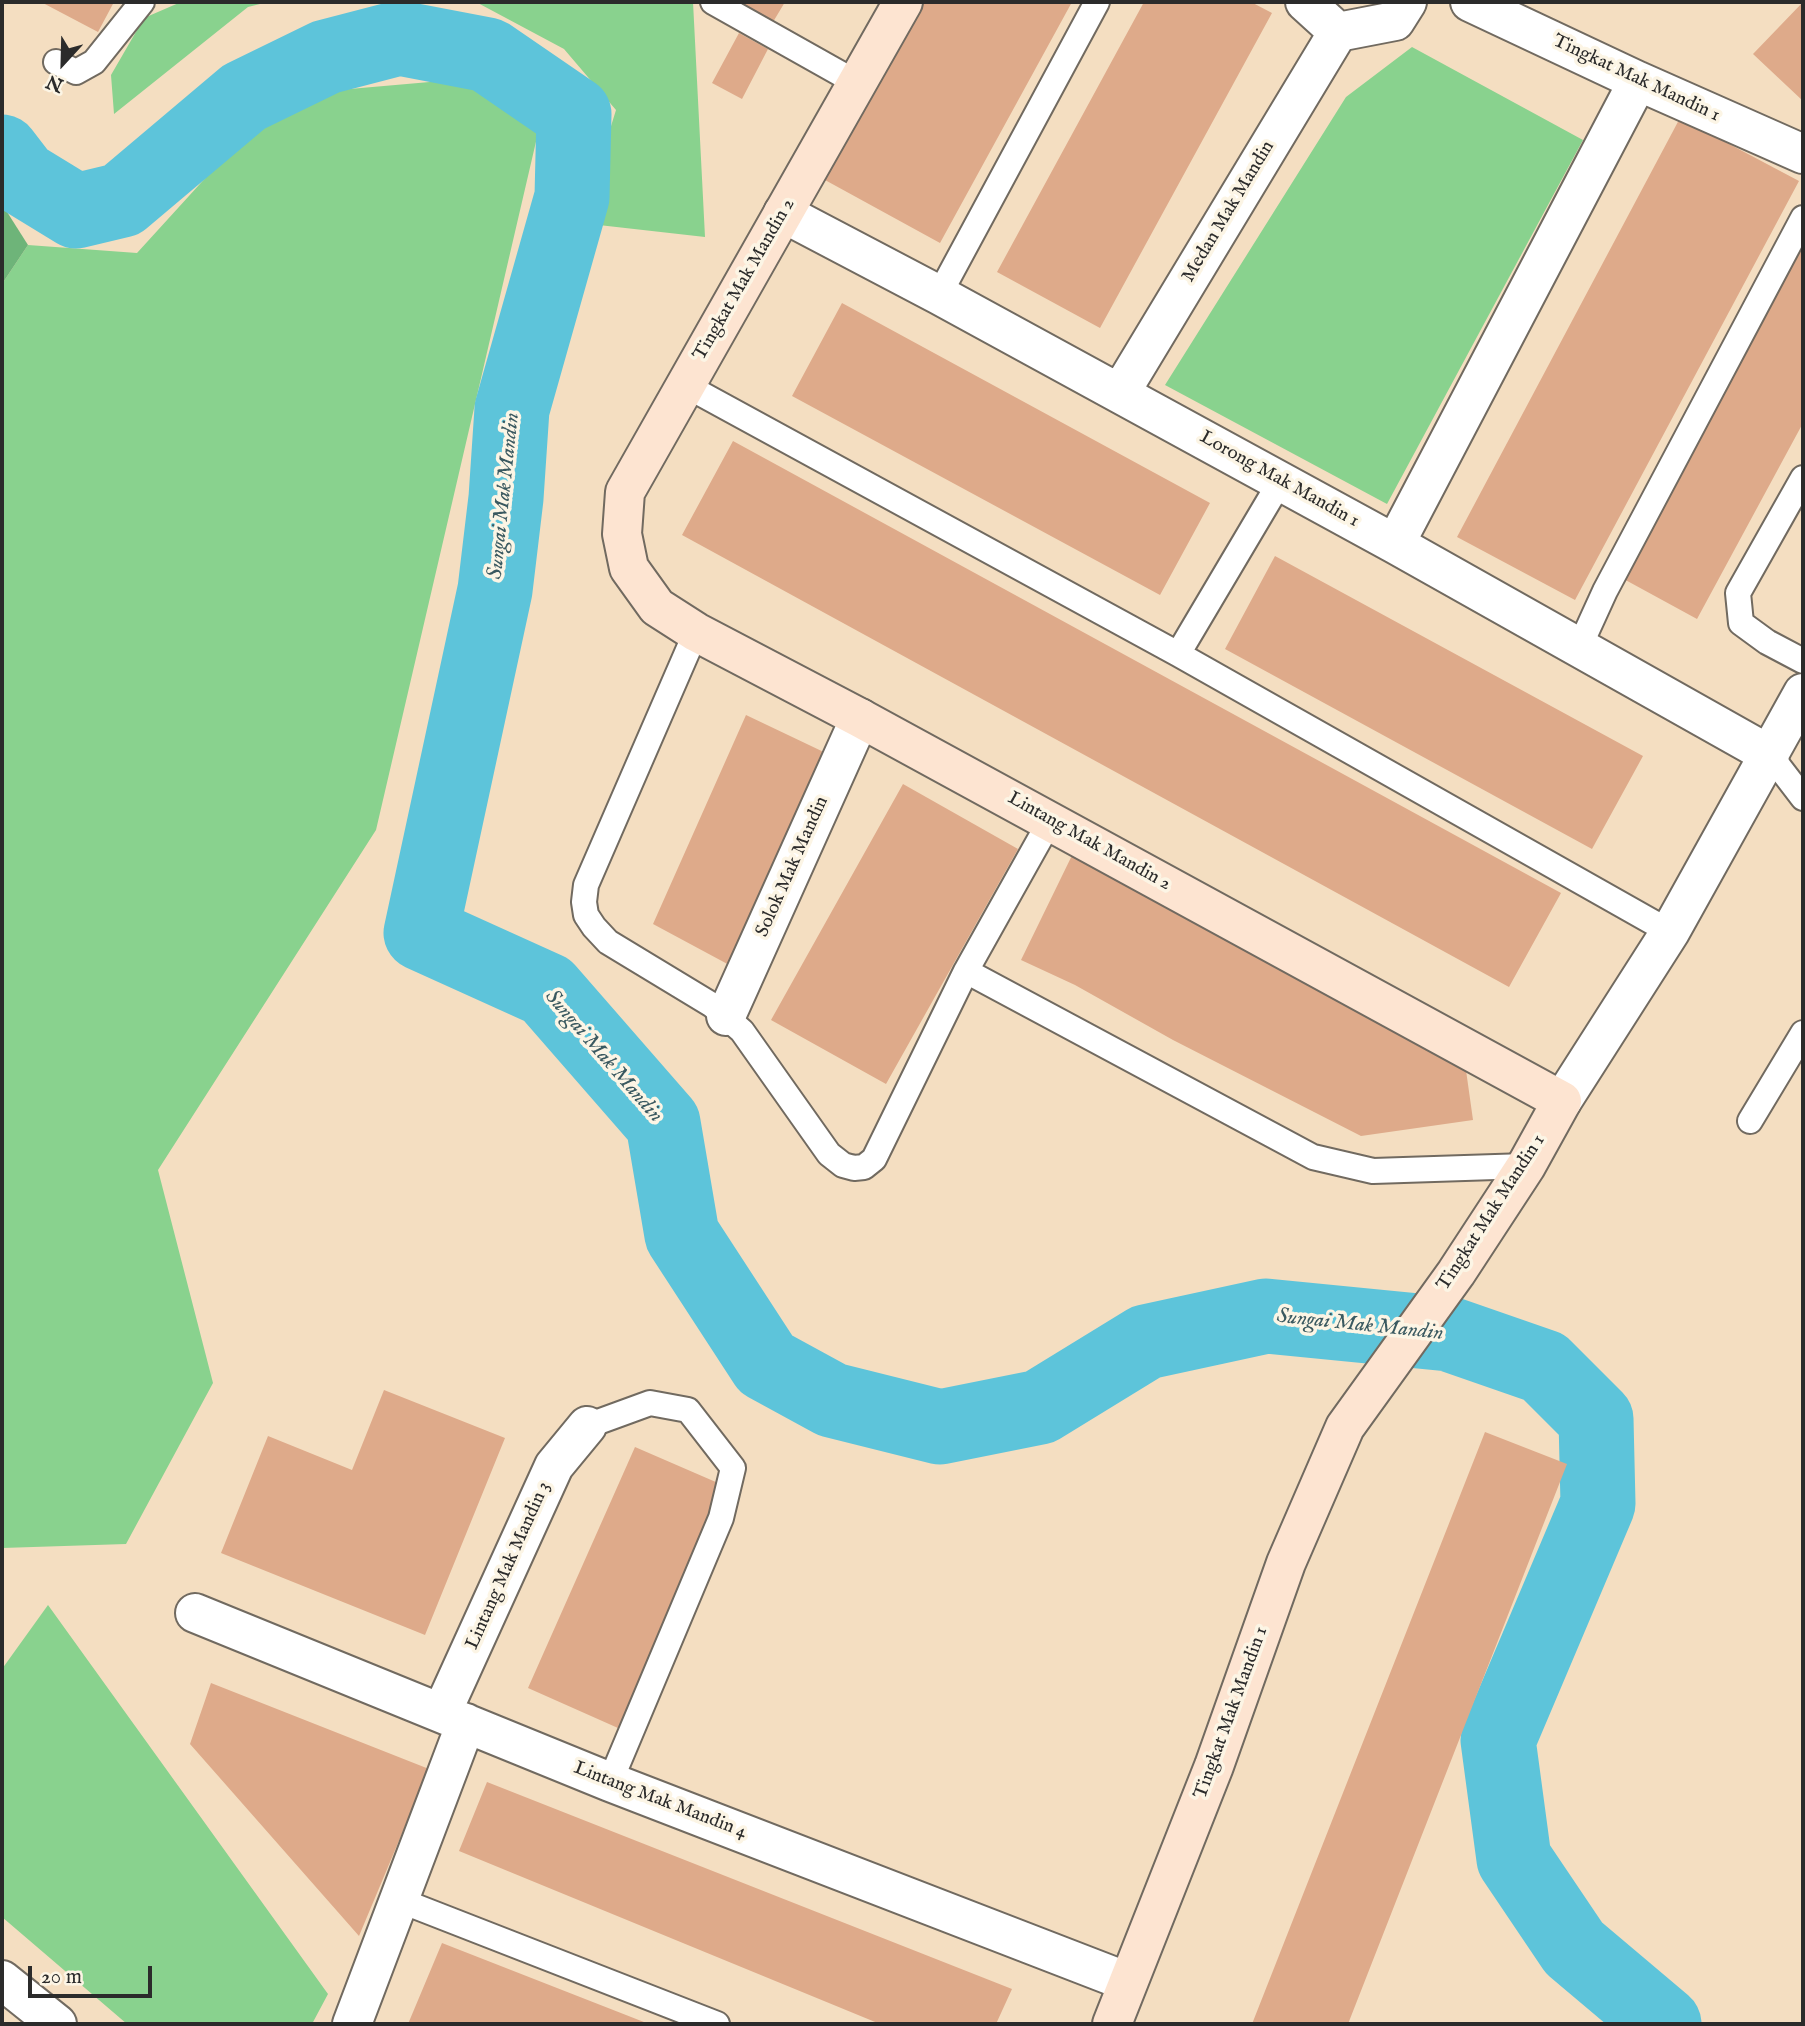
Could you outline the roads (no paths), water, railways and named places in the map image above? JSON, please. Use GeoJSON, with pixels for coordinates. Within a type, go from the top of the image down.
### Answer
{"type":"FeatureCollection","features":[{"type":"Feature","properties":{"kind":"street","name":"Tingkat Mak Mandin 2"},"geometry":{"type":"LineString","coordinates":[[629,568],[622,534],[625,492],[903,2]]}},
{"type":"Feature","properties":{"kind":"street"},"geometry":{"type":"LineString","coordinates":[[1305,2],[1338,32],[1395,21],[1407,2]]}},
{"type":"Feature","properties":{"kind":"street","name":"Tingkat Mak Mandin 1"},"geometry":{"type":"LineString","coordinates":[[1470,2],[1638,81],[1803,154]]}},
{"type":"Feature","properties":{"kind":"street","name":"Medan Mak Mandin"},"geometry":{"type":"LineString","coordinates":[[1119,393],[1338,32]]}},
{"type":"Feature","properties":{"kind":"street"},"geometry":{"type":"LineString","coordinates":[[1395,544],[1638,81]]}},
{"type":"Feature","properties":{"kind":"street","name":"Lorong Mak Mandin 1"},"geometry":{"type":"LineString","coordinates":[[783,213],[1395,544],[1770,755]]}},
{"type":"Feature","properties":{"kind":"street","name":"Lintang Mak Mandin 2"},"geometry":{"type":"LineString","coordinates":[[629,568],[657,607],[696,632],[860,718],[1562,1101]]}},
{"type":"Feature","properties":{"kind":"street","name":"Tingkat Mak Mandin 1"},"geometry":{"type":"LineString","coordinates":[[1112,2024],[1214,1766],[1286,1563],[1345,1427],[1456,1273],[1526,1166],[1562,1101],[1670,932],[1803,692]]}},
{"type":"Feature","properties":{"kind":"street","name":"Solok Mak Mandin"},"geometry":{"type":"LineString","coordinates":[[726,1016],[860,718]]}},
{"type":"Feature","properties":{"kind":"street","name":"Lintang Mak Mandin 3"},"geometry":{"type":"LineString","coordinates":[[352,2024],[399,1900],[454,1718],[555,1466],[587,1426]]}},
{"type":"Feature","properties":{"kind":"street","name":"Lintang Mak Mandin 4"},"geometry":{"type":"LineString","coordinates":[[195,1613],[610,1782],[1128,1982]]}},
{"type":"Feature","properties":{"kind":"street"},"geometry":{"type":"LineString","coordinates":[[2,1980],[57,2024]]}},
{"type":"Feature","properties":{"kind":"lane"},"geometry":{"type":"LineString","coordinates":[[56,62],[76,72],[94,62],[142,2]]}},
{"type":"Feature","properties":{"kind":"lane"},"geometry":{"type":"LineString","coordinates":[[713,2],[857,83]]}},
{"type":"Feature","properties":{"kind":"lane"},"geometry":{"type":"LineString","coordinates":[[939,295],[1097,2]]}},
{"type":"Feature","properties":{"kind":"lane"},"geometry":{"type":"LineString","coordinates":[[1579,648],[1605,590],[1803,218]]}},
{"type":"Feature","properties":{"kind":"lane"},"geometry":{"type":"LineString","coordinates":[[685,385],[1178,654],[1670,932]]}},
{"type":"Feature","properties":{"kind":"lane"},"geometry":{"type":"LineString","coordinates":[[1803,478],[1738,593],[1741,623],[1767,642],[1803,661]]}},
{"type":"Feature","properties":{"kind":"lane"},"geometry":{"type":"LineString","coordinates":[[1178,654],[1280,482]]}},
{"type":"Feature","properties":{"kind":"lane"},"geometry":{"type":"LineString","coordinates":[[696,632],[589,877],[584,902],[586,915],[608,942],[712,1004],[726,1016],[741,1031],[830,1154],[843,1165],[864,1167],[874,1159],[966,971],[1050,821]]}},
{"type":"Feature","properties":{"kind":"lane"},"geometry":{"type":"LineString","coordinates":[[1770,755],[1803,798]]}},
{"type":"Feature","properties":{"kind":"lane"},"geometry":{"type":"LineString","coordinates":[[966,971],[1313,1157],[1373,1171],[1526,1166]]}},
{"type":"Feature","properties":{"kind":"lane"},"geometry":{"type":"LineString","coordinates":[[1750,1121],[1803,1033]]}},
{"type":"Feature","properties":{"kind":"lane"},"geometry":{"type":"LineString","coordinates":[[587,1426],[650,1403],[688,1410],[733,1468],[721,1518],[610,1782]]}},
{"type":"Feature","properties":{"kind":"lane"},"geometry":{"type":"LineString","coordinates":[[399,1900],[718,2024]]}},
{"type":"Feature","properties":{"kind":"waterway","name":"Sungai Mak Mandin"},"geometry":{"type":"LineString","coordinates":[[2,152],[22,178],[76,211],[122,200],[244,97],[326,57],[399,38],[488,55],[574,114],[572,197],[512,409],[506,498],[495,590],[421,933],[547,990],[663,1123],[682,1235],[766,1364],[832,1400],[940,1427],[1040,1407],[1146,1342],[1266,1316],[1449,1334],[1544,1367],[1596,1419],[1598,1504],[1498,1740],[1514,1859],[1574,1948],[1664,2024]]}}]}
